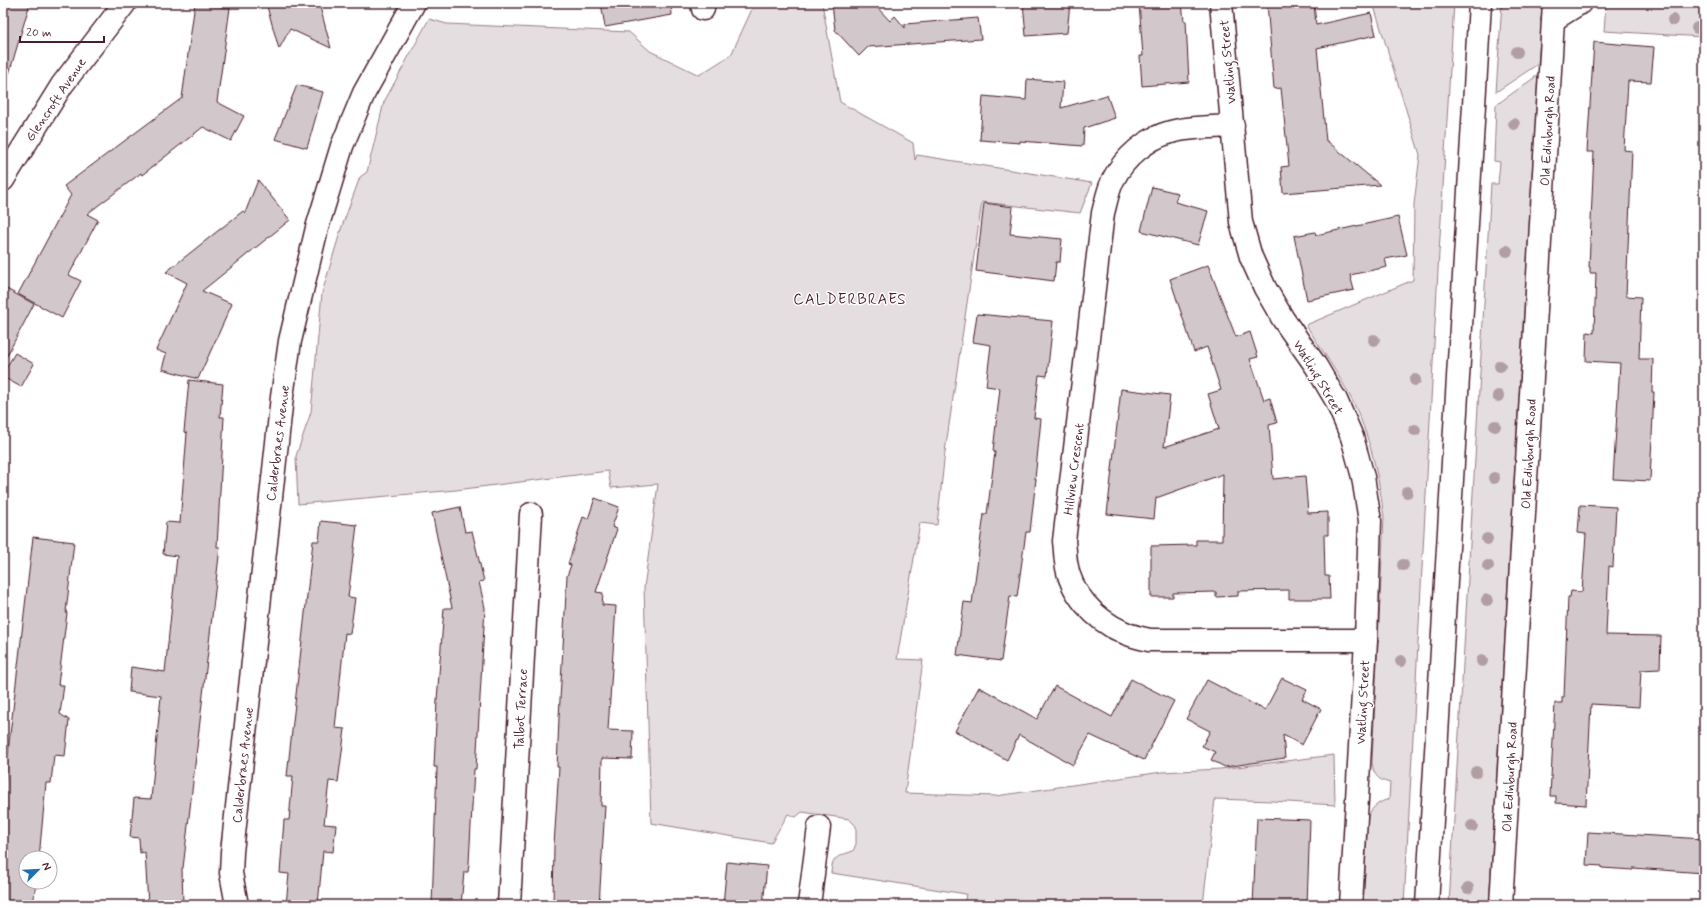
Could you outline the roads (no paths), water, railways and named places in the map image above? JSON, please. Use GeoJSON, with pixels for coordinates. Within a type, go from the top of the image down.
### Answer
{"type":"FeatureCollection","features":[{"type":"Feature","properties":{"kind":"street","name":"Glencroft Avenue"},"geometry":{"type":"LineString","coordinates":[[3,180],[62,85],[125,3]]}},
{"type":"Feature","properties":{"kind":"street","name":"Calderbraes Avenue"},"geometry":{"type":"LineString","coordinates":[[237,905],[231,873],[232,852],[281,404],[290,341],[317,228],[342,146],[364,93],[414,3]]}},
{"type":"Feature","properties":{"kind":"street","name":"Watling Street"},"geometry":{"type":"LineString","coordinates":[[1221,3],[1241,222],[1251,257],[1265,288],[1283,319],[1316,366],[1336,400],[1352,437],[1363,477],[1370,521],[1366,640],[1351,905]]}},
{"type":"Feature","properties":{"kind":"street"},"geometry":{"type":"LineString","coordinates":[[1427,905],[1480,3]]}},
{"type":"Feature","properties":{"kind":"street"},"geometry":{"type":"LineString","coordinates":[[1554,12],[1580,3]]}},
{"type":"Feature","properties":{"kind":"street","name":"Old Edinburgh Road"},"geometry":{"type":"LineString","coordinates":[[1501,905],[1554,12]]}},
{"type":"Feature","properties":{"kind":"street","name":"Hillview Crescent"},"geometry":{"type":"LineString","coordinates":[[1232,126],[1172,132],[1150,140],[1123,165],[1113,180],[1103,213],[1064,540],[1066,563],[1073,585],[1086,605],[1103,622],[1123,632],[1149,640],[1366,640]]}},
{"type":"Feature","properties":{"kind":"street","name":"Talbot Terrace"},"geometry":{"type":"LineString","coordinates":[[509,905],[531,514]]}},
{"type":"Feature","properties":{"kind":"street"},"geometry":{"type":"LineString","coordinates":[[809,905],[819,827]]}},
{"type":"Feature","properties":{"kind":"district","name":"CALDERBRAES"},"geometry":{"type":"Point","coordinates":[850,299]}}]}
